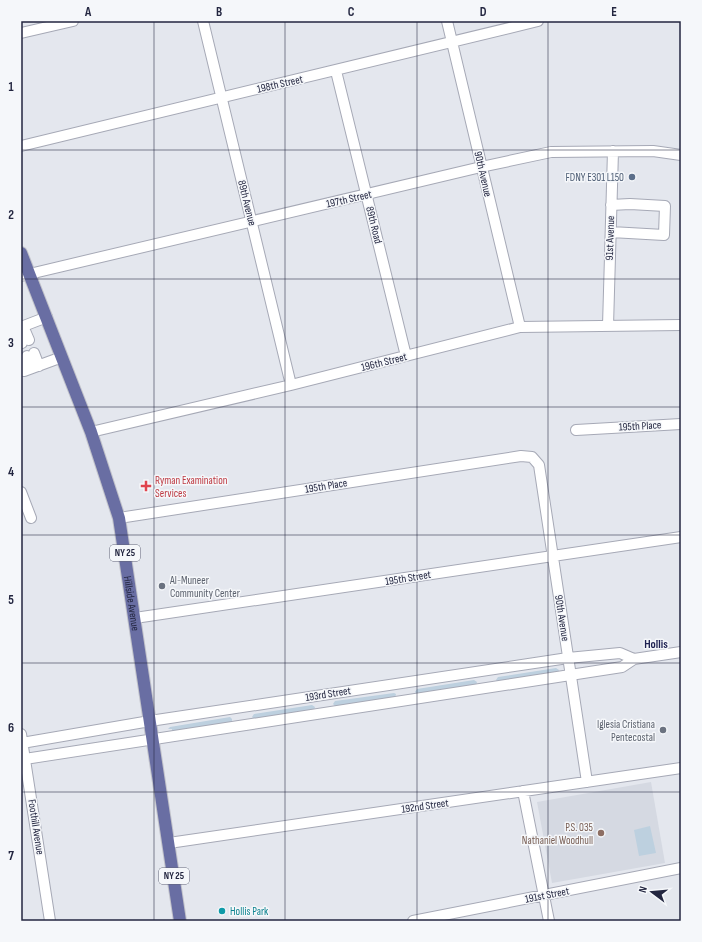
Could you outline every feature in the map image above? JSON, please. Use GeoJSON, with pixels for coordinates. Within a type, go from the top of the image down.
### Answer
{"type":"FeatureCollection","features":[{"type":"Feature","properties":{"kind":"main road","name":"Hillside Avenue"},"geometry":{"type":"LineString","coordinates":[[21,253],[25,275],[47,317],[91,432],[119,518],[180,921]]}},
{"type":"Feature","properties":{"kind":"street"},"geometry":{"type":"LineString","coordinates":[[21,33],[72,21]]}},
{"type":"Feature","properties":{"kind":"street","name":"89th Avenue"},"geometry":{"type":"LineString","coordinates":[[203,21],[291,385]]}},
{"type":"Feature","properties":{"kind":"street","name":"90th Avenue"},"geometry":{"type":"LineString","coordinates":[[447,21],[520,327]]}},
{"type":"Feature","properties":{"kind":"street","name":"198th Street"},"geometry":{"type":"LineString","coordinates":[[21,146],[538,21]]}},
{"type":"Feature","properties":{"kind":"street","name":"89th Road"},"geometry":{"type":"LineString","coordinates":[[336,71],[406,356]]}},
{"type":"Feature","properties":{"kind":"street","name":"91st Avenue"},"geometry":{"type":"LineString","coordinates":[[608,326],[613,151]]}},
{"type":"Feature","properties":{"kind":"street","name":"197th Street"},"geometry":{"type":"LineString","coordinates":[[25,275],[367,195],[481,166],[551,152],[653,151],[681,155]]}},
{"type":"Feature","properties":{"kind":"street"},"geometry":{"type":"LineString","coordinates":[[632,163],[633,152]]}},
{"type":"Feature","properties":{"kind":"street"},"geometry":{"type":"LineString","coordinates":[[611,204],[665,206],[664,235],[611,232]]}},
{"type":"Feature","properties":{"kind":"street"},"geometry":{"type":"LineString","coordinates":[[24,341],[22,326],[47,317]]}},
{"type":"Feature","properties":{"kind":"street","name":"196th Street"},"geometry":{"type":"LineString","coordinates":[[91,432],[291,385],[520,327],[681,325]]}},
{"type":"Feature","properties":{"kind":"street"},"geometry":{"type":"LineString","coordinates":[[27,357],[35,367]]}},
{"type":"Feature","properties":{"kind":"street"},"geometry":{"type":"LineString","coordinates":[[27,357],[24,371],[62,357]]}},
{"type":"Feature","properties":{"kind":"street","name":"195th Place"},"geometry":{"type":"LineString","coordinates":[[576,430],[681,424]]}},
{"type":"Feature","properties":{"kind":"street","name":"195th Place"},"geometry":{"type":"LineString","coordinates":[[119,518],[521,456],[532,457]]}},
{"type":"Feature","properties":{"kind":"street","name":"90th Avenue"},"geometry":{"type":"LineString","coordinates":[[532,457],[539,465],[587,782]]}},
{"type":"Feature","properties":{"kind":"street"},"geometry":{"type":"LineString","coordinates":[[21,492],[32,518]]}},
{"type":"Feature","properties":{"kind":"street","name":"195th Street"},"geometry":{"type":"LineString","coordinates":[[135,618],[681,537]]}},
{"type":"Feature","properties":{"kind":"street","name":"193rd Street"},"geometry":{"type":"LineString","coordinates":[[25,758],[622,667],[634,659],[681,652]]}},
{"type":"Feature","properties":{"kind":"street","name":"193rd Street"},"geometry":{"type":"LineString","coordinates":[[22,738],[83,733],[150,721],[568,658],[620,653],[634,659]]}},
{"type":"Feature","properties":{"kind":"street"},"geometry":{"type":"LineString","coordinates":[[485,671],[488,688]]}},
{"type":"Feature","properties":{"kind":"street"},"geometry":{"type":"LineString","coordinates":[[408,682],[411,699]]}},
{"type":"Feature","properties":{"kind":"street"},"geometry":{"type":"LineString","coordinates":[[324,695],[328,712]]}},
{"type":"Feature","properties":{"kind":"street"},"geometry":{"type":"LineString","coordinates":[[241,708],[245,725]]}},
{"type":"Feature","properties":{"kind":"street"},"geometry":{"type":"LineString","coordinates":[[83,733],[84,748]]}},
{"type":"Feature","properties":{"kind":"street","name":"Foothill Avenue"},"geometry":{"type":"LineString","coordinates":[[22,738],[50,921]]}},
{"type":"Feature","properties":{"kind":"street","name":"192nd Street"},"geometry":{"type":"LineString","coordinates":[[169,843],[681,768]]}},
{"type":"Feature","properties":{"kind":"street"},"geometry":{"type":"LineString","coordinates":[[523,791],[548,921]]}},
{"type":"Feature","properties":{"kind":"street","name":"191st Street"},"geometry":{"type":"LineString","coordinates":[[413,921],[681,868]]}},
{"type":"Feature","properties":{"kind":"shaded area"},"geometry":{"type":"Polygon","coordinates":[[[556,668],[559,670],[558,673],[498,682],[496,680],[498,677],[556,668]]]}},
{"type":"Feature","properties":{"kind":"shaded area"},"geometry":{"type":"Polygon","coordinates":[[[474,680],[477,682],[476,685],[417,694],[415,692],[417,689],[474,680]]]}},
{"type":"Feature","properties":{"kind":"shaded area"},"geometry":{"type":"Polygon","coordinates":[[[394,693],[396,694],[395,698],[336,707],[333,704],[335,701],[394,693]]]}},
{"type":"Feature","properties":{"kind":"shaded area"},"geometry":{"type":"Polygon","coordinates":[[[312,705],[315,707],[314,710],[254,719],[252,717],[254,714],[312,705]]]}},
{"type":"Feature","properties":{"kind":"shaded area"},"geometry":{"type":"Polygon","coordinates":[[[230,717],[232,722],[172,732],[172,729],[168,729],[170,727],[230,717]]]}},
{"type":"Feature","properties":{"kind":"shaded area","name":"P.S. 035 Nathaniel Woodhull"},"geometry":{"type":"Polygon","coordinates":[[[651,782],[665,863],[552,883],[537,802],[651,782]]]}},
{"type":"Feature","properties":{"kind":"shaded area"},"geometry":{"type":"Polygon","coordinates":[[[650,826],[656,853],[639,856],[634,830],[650,826]]]}},
{"type":"Feature","properties":{"kind":"place","name":"FDNY E301 L150"},"geometry":{"type":"Point","coordinates":[632,177]}},
{"type":"Feature","properties":{"kind":"place","name":"Ryman Examination Services"},"geometry":{"type":"Point","coordinates":[146,486]}},
{"type":"Feature","properties":{"kind":"place","name":"Al-Muneer Community Center"},"geometry":{"type":"Point","coordinates":[162,586]}},
{"type":"Feature","properties":{"kind":"place","name":"Iglesia Cristiana Pentecostal"},"geometry":{"type":"Point","coordinates":[663,730]}},
{"type":"Feature","properties":{"kind":"place","name":"P.S. 035 Nathaniel Woodhull"},"geometry":{"type":"Point","coordinates":[601,833]}},
{"type":"Feature","properties":{"kind":"place","name":"Hollis Park"},"geometry":{"type":"Point","coordinates":[222,911]}},
{"type":"Feature","properties":{"kind":"district","name":"Hollis"},"geometry":{"type":"Point","coordinates":[656,644]}}]}
